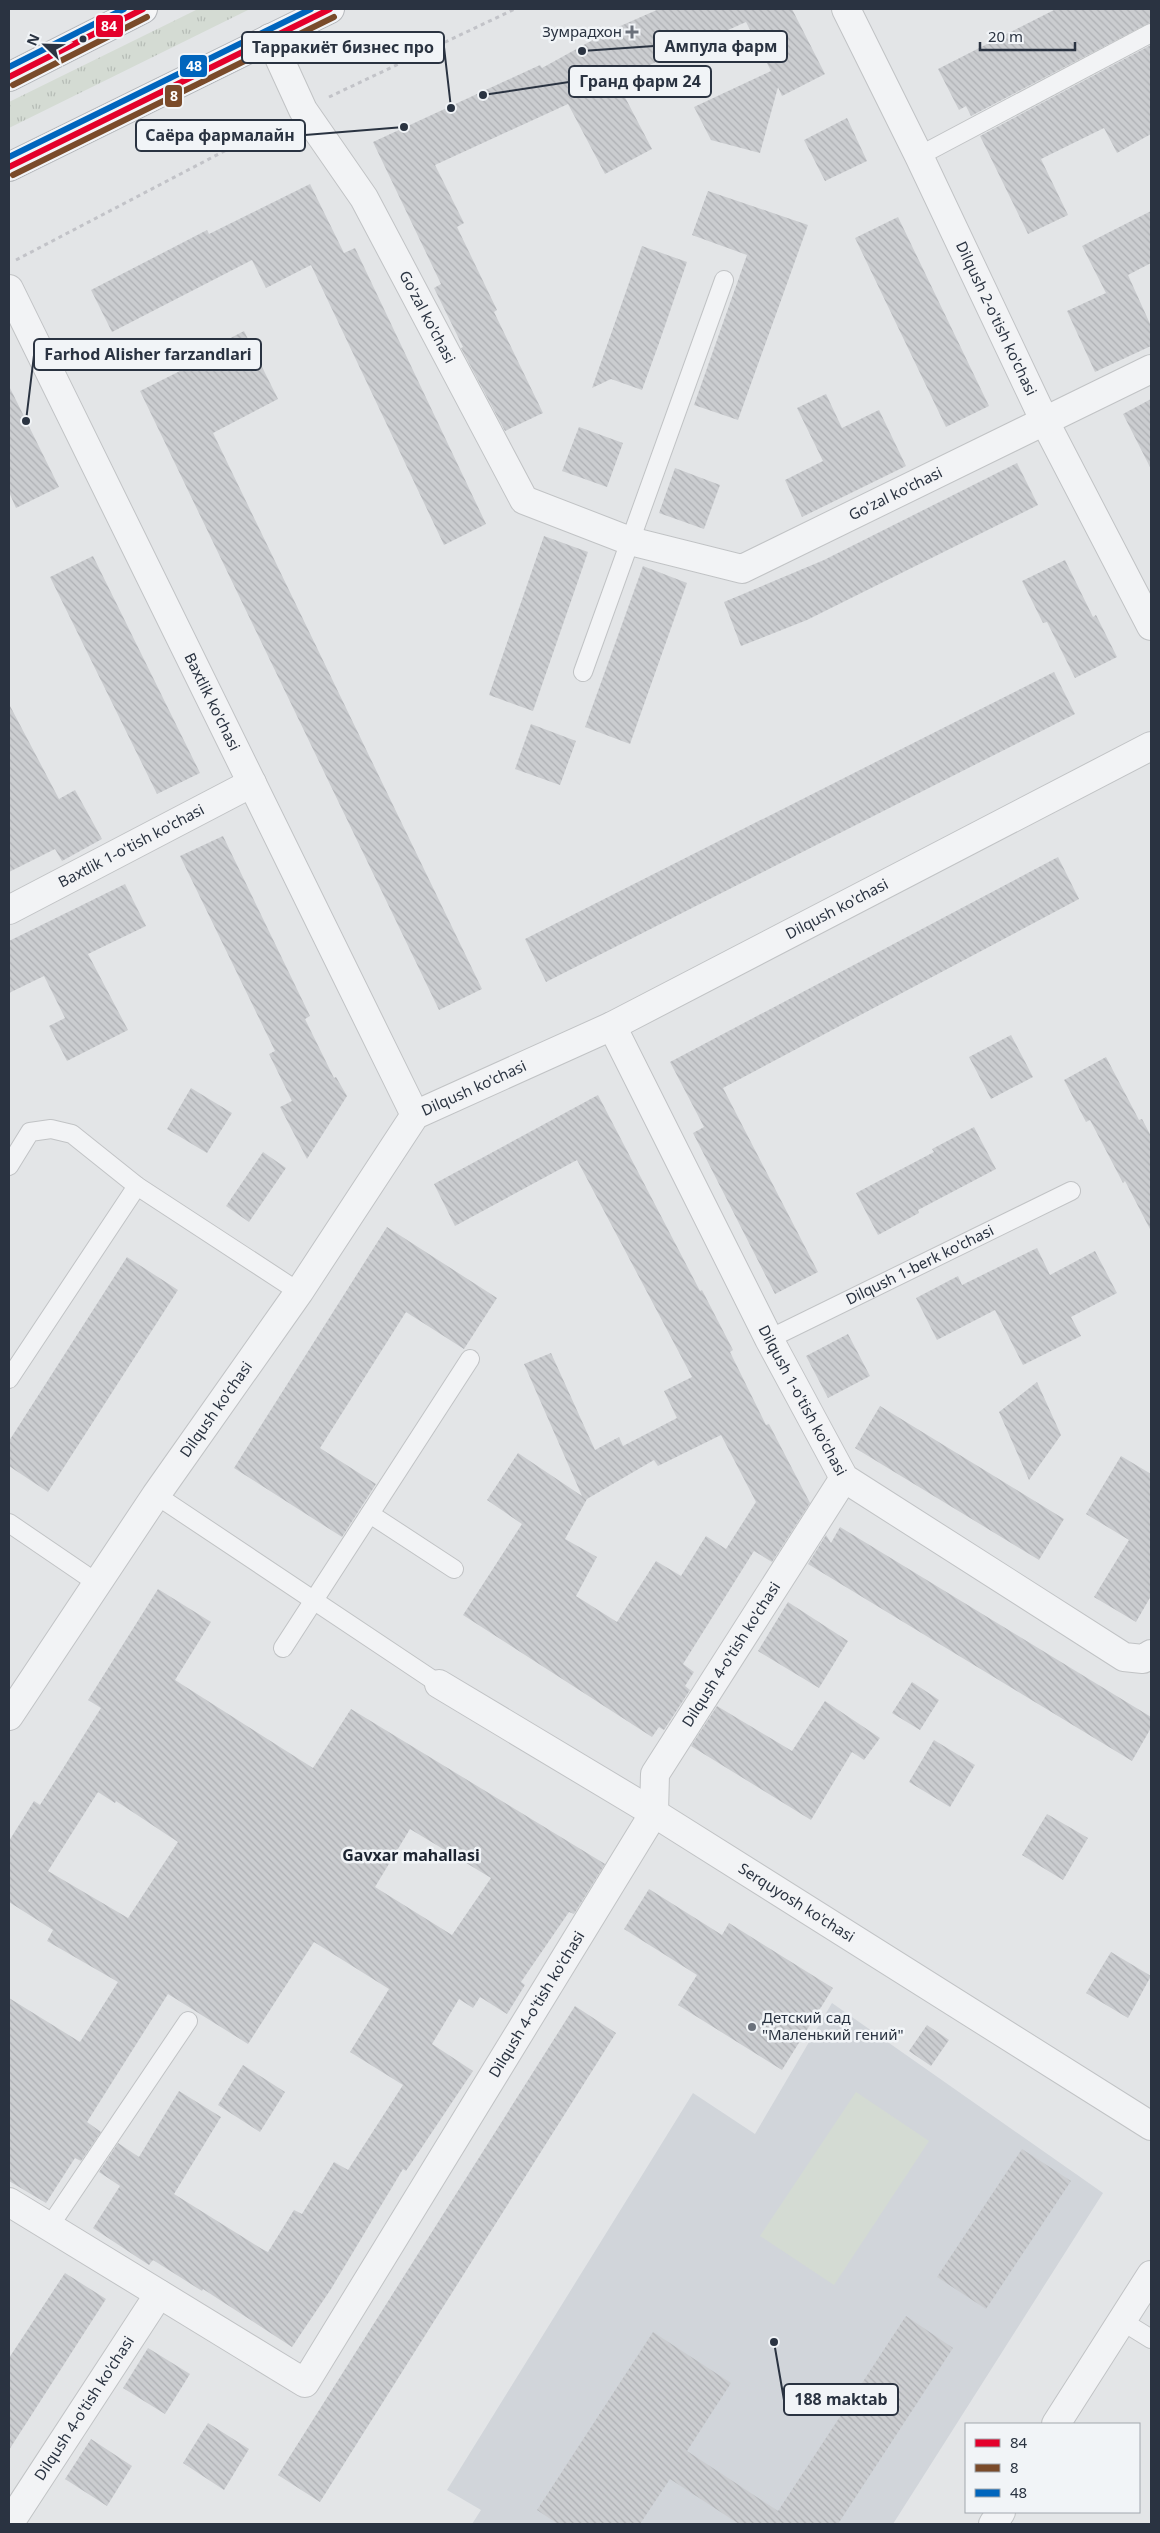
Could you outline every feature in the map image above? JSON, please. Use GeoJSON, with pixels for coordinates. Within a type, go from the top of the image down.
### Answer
{"type":"FeatureCollection","features":[{"type":"Feature","properties":{"kind":"highway"},"geometry":{"type":"LineString","coordinates":[[9,77],[143,9]]}},
{"type":"Feature","properties":{"kind":"highway"},"geometry":{"type":"LineString","coordinates":[[9,167],[330,9]]}},
{"type":"Feature","properties":{"kind":"street","name":"Dilqush 2-o'tish ko'chasi"},"geometry":{"type":"LineString","coordinates":[[846,9],[919,156],[1045,422],[1151,626]]}},
{"type":"Feature","properties":{"kind":"street","name":"Go'zal ko'chasi"},"geometry":{"type":"LineString","coordinates":[[270,38],[303,110],[364,198],[524,500],[630,541],[742,569],[1151,369]]}},
{"type":"Feature","properties":{"kind":"street","name":"Baxtlik ko'chasi"},"geometry":{"type":"LineString","coordinates":[[9,289],[415,1114]]}},
{"type":"Feature","properties":{"kind":"street","name":"Dilqush ko'chasi"},"geometry":{"type":"LineString","coordinates":[[9,1716],[156,1494],[299,1292],[415,1114],[612,1026],[1151,746]]}},
{"type":"Feature","properties":{"kind":"street","name":"Baxtlik 1-o'tish ko'chasi"},"geometry":{"type":"LineString","coordinates":[[9,910],[252,783]]}},
{"type":"Feature","properties":{"kind":"street","name":"Dilqush 1-o'tish ko'chasi"},"geometry":{"type":"LineString","coordinates":[[612,1026],[769,1339],[844,1478],[1124,1657],[1143,1659],[1151,1654]]}},
{"type":"Feature","properties":{"kind":"street","name":"Dilqush 4-o'tish ko'chasi"},"geometry":{"type":"LineString","coordinates":[[9,2202],[305,2383],[654,1813],[655,1774],[844,1478]]}},
{"type":"Feature","properties":{"kind":"street","name":"Serquyosh ko'chasi"},"geometry":{"type":"LineString","coordinates":[[439,1684],[654,1813],[1151,2126]]}},
{"type":"Feature","properties":{"kind":"street"},"geometry":{"type":"LineString","coordinates":[[1057,2423],[1151,2275]]}},
{"type":"Feature","properties":{"kind":"street","name":"Dilqush 4-o'tish ko'chasi"},"geometry":{"type":"LineString","coordinates":[[9,2524],[159,2294]]}},
{"type":"Feature","properties":{"kind":"street"},"geometry":{"type":"LineString","coordinates":[[993,2524],[1000,2513]]}},
{"type":"Feature","properties":{"kind":"lane"},"geometry":{"type":"LineString","coordinates":[[919,156],[1151,32]]}},
{"type":"Feature","properties":{"kind":"lane"},"geometry":{"type":"LineString","coordinates":[[583,672],[724,280]]}},
{"type":"Feature","properties":{"kind":"lane"},"geometry":{"type":"LineString","coordinates":[[9,1166],[30,1132],[51,1129],[72,1134],[137,1186],[299,1292]]}},
{"type":"Feature","properties":{"kind":"lane"},"geometry":{"type":"LineString","coordinates":[[9,1379],[137,1186]]}},
{"type":"Feature","properties":{"kind":"lane","name":"Dilqush 1-berk ko'chasi"},"geometry":{"type":"LineString","coordinates":[[769,1339],[1070,1191]]}},
{"type":"Feature","properties":{"kind":"lane"},"geometry":{"type":"LineString","coordinates":[[283,1648],[470,1359]]}},
{"type":"Feature","properties":{"kind":"lane"},"geometry":{"type":"LineString","coordinates":[[156,1494],[439,1684]]}},
{"type":"Feature","properties":{"kind":"lane"},"geometry":{"type":"LineString","coordinates":[[370,1514],[454,1569]]}},
{"type":"Feature","properties":{"kind":"lane"},"geometry":{"type":"LineString","coordinates":[[9,1523],[97,1583]]}},
{"type":"Feature","properties":{"kind":"lane"},"geometry":{"type":"LineString","coordinates":[[49,2227],[188,2021]]}},
{"type":"Feature","properties":{"kind":"lane"},"geometry":{"type":"LineString","coordinates":[[1122,2321],[1151,2339]]}},
{"type":"Feature","properties":{"kind":"path"},"geometry":{"type":"LineString","coordinates":[[9,263],[303,110],[515,9]]}},
{"type":"Feature","properties":{"kind":"shaded area"},"geometry":{"type":"Polygon","coordinates":[[[832,2003],[1103,2193],[893,2524],[472,2524],[481,2510],[447,2490],[693,2093],[755,2134],[832,2003]]]}},
{"type":"Feature","properties":{"kind":"green space"},"geometry":{"type":"Polygon","coordinates":[[[198,9],[250,9],[9,128],[9,102],[198,9]]]}},
{"type":"Feature","properties":{"kind":"green space"},"geometry":{"type":"Polygon","coordinates":[[[856,2092],[929,2141],[834,2285],[760,2236],[856,2092]]]}},
{"type":"Feature","properties":{"kind":"building"},"geometry":{"type":"Polygon","coordinates":[[[659,9],[792,9],[825,74],[782,96],[778,87],[760,153],[711,140],[694,107],[771,71],[746,22],[616,80],[652,149],[605,174],[568,104],[435,165],[464,223],[457,227],[497,310],[494,312],[543,413],[505,431],[461,348],[463,347],[434,288],[441,284],[373,142],[540,65],[542,68],[609,31],[659,9]]]}},
{"type":"Feature","properties":{"kind":"building"},"geometry":{"type":"Polygon","coordinates":[[[1056,9],[1151,9],[1151,22],[971,116],[966,106],[959,110],[938,69],[1056,9]]]}},
{"type":"Feature","properties":{"kind":"building"},"geometry":{"type":"Polygon","coordinates":[[[1151,45],[1151,134],[1117,153],[1104,128],[1041,159],[1068,215],[1028,234],[980,136],[1151,45]]]}},
{"type":"Feature","properties":{"kind":"building"},"geometry":{"type":"Polygon","coordinates":[[[847,118],[867,161],[825,181],[804,140],[847,118]]]}},
{"type":"Feature","properties":{"kind":"building"},"geometry":{"type":"Polygon","coordinates":[[[310,184],[344,253],[355,248],[486,524],[444,545],[311,265],[266,288],[252,260],[112,332],[91,290],[207,230],[209,234],[310,184]]]}},
{"type":"Feature","properties":{"kind":"building"},"geometry":{"type":"Polygon","coordinates":[[[708,191],[808,225],[738,420],[694,405],[747,255],[692,235],[708,191]]]}},
{"type":"Feature","properties":{"kind":"building"},"geometry":{"type":"Polygon","coordinates":[[[1151,211],[1151,263],[1128,275],[1151,326],[1151,346],[1095,372],[1067,311],[1106,293],[1082,246],[1151,211]]]}},
{"type":"Feature","properties":{"kind":"building"},"geometry":{"type":"Polygon","coordinates":[[[898,217],[989,406],[946,427],[855,238],[898,217]]]}},
{"type":"Feature","properties":{"kind":"building"},"geometry":{"type":"Polygon","coordinates":[[[642,246],[687,262],[658,346],[642,390],[611,379],[592,388],[642,246]]]}},
{"type":"Feature","properties":{"kind":"building"},"geometry":{"type":"Polygon","coordinates":[[[244,331],[278,399],[213,433],[482,989],[439,1010],[140,391],[220,351],[217,345],[244,331]]]}},
{"type":"Feature","properties":{"kind":"building"},"geometry":{"type":"Polygon","coordinates":[[[9,386],[59,487],[16,508],[9,492],[9,386]]]}},
{"type":"Feature","properties":{"kind":"building"},"geometry":{"type":"Polygon","coordinates":[[[826,394],[842,428],[879,410],[906,466],[802,517],[785,480],[823,461],[797,408],[826,394]]]}},
{"type":"Feature","properties":{"kind":"building"},"geometry":{"type":"Polygon","coordinates":[[[1151,399],[1151,469],[1123,414],[1151,399]]]}},
{"type":"Feature","properties":{"kind":"building"},"geometry":{"type":"Polygon","coordinates":[[[579,427],[623,443],[607,487],[562,471],[579,427]]]}},
{"type":"Feature","properties":{"kind":"building"},"geometry":{"type":"Polygon","coordinates":[[[1017,463],[1038,505],[807,620],[741,646],[724,602],[824,560],[1017,463]]]}},
{"type":"Feature","properties":{"kind":"building"},"geometry":{"type":"Polygon","coordinates":[[[675,468],[720,485],[704,529],[659,513],[675,468]]]}},
{"type":"Feature","properties":{"kind":"building"},"geometry":{"type":"Polygon","coordinates":[[[544,536],[588,552],[533,711],[489,695],[544,536]]]}},
{"type":"Feature","properties":{"kind":"building"},"geometry":{"type":"Polygon","coordinates":[[[93,556],[200,773],[157,794],[50,577],[93,556]]]}},
{"type":"Feature","properties":{"kind":"building"},"geometry":{"type":"Polygon","coordinates":[[[1065,560],[1093,617],[1096,615],[1117,657],[1075,678],[1047,622],[1043,623],[1022,581],[1065,560]]]}},
{"type":"Feature","properties":{"kind":"building"},"geometry":{"type":"Polygon","coordinates":[[[643,566],[687,583],[630,744],[585,727],[643,566]]]}},
{"type":"Feature","properties":{"kind":"building"},"geometry":{"type":"Polygon","coordinates":[[[1054,672],[1075,714],[546,982],[525,939],[1054,672]]]}},
{"type":"Feature","properties":{"kind":"building"},"geometry":{"type":"Polygon","coordinates":[[[9,704],[59,799],[75,790],[102,839],[62,861],[55,849],[9,872],[9,704]]]}},
{"type":"Feature","properties":{"kind":"building"},"geometry":{"type":"Polygon","coordinates":[[[531,724],[576,741],[560,785],[515,769],[531,724]]]}},
{"type":"Feature","properties":{"kind":"building"},"geometry":{"type":"Polygon","coordinates":[[[223,836],[310,1016],[305,1019],[334,1078],[336,1077],[347,1096],[307,1159],[280,1107],[292,1101],[269,1054],[275,1051],[180,856],[223,836]]]}},
{"type":"Feature","properties":{"kind":"building"},"geometry":{"type":"Polygon","coordinates":[[[1058,857],[1079,899],[723,1088],[818,1272],[775,1294],[693,1133],[704,1127],[670,1062],[1058,857]]]}},
{"type":"Feature","properties":{"kind":"building"},"geometry":{"type":"Polygon","coordinates":[[[125,884],[146,926],[88,954],[128,1030],[67,1061],[49,1026],[65,1018],[44,976],[9,993],[9,941],[125,884]]]}},
{"type":"Feature","properties":{"kind":"building"},"geometry":{"type":"Polygon","coordinates":[[[1011,1035],[1033,1077],[991,1099],[969,1057],[1011,1035]]]}},
{"type":"Feature","properties":{"kind":"building"},"geometry":{"type":"Polygon","coordinates":[[[1106,1057],[1139,1120],[1142,1119],[1151,1136],[1151,1231],[1090,1120],[1086,1122],[1064,1080],[1106,1057]]]}},
{"type":"Feature","properties":{"kind":"building"},"geometry":{"type":"Polygon","coordinates":[[[191,1088],[232,1113],[207,1153],[167,1129],[191,1088]]]}},
{"type":"Feature","properties":{"kind":"building"},"geometry":{"type":"Polygon","coordinates":[[[598,1095],[700,1291],[702,1290],[733,1350],[730,1352],[766,1425],[769,1424],[810,1503],[772,1562],[754,1551],[683,1664],[694,1672],[685,1686],[690,1690],[664,1730],[659,1727],[652,1737],[463,1615],[522,1524],[487,1500],[518,1453],[582,1496],[524,1364],[551,1353],[595,1450],[619,1437],[623,1446],[677,1418],[664,1391],[692,1377],[577,1160],[455,1226],[434,1184],[598,1095]],[[721,1435],[658,1466],[654,1460],[587,1499],[565,1539],[597,1557],[576,1596],[617,1622],[656,1561],[681,1576],[706,1536],[726,1549],[756,1502],[721,1435]]]}},
{"type":"Feature","properties":{"kind":"building"},"geometry":{"type":"Polygon","coordinates":[[[974,1127],[996,1169],[918,1210],[919,1213],[878,1235],[856,1193],[934,1152],[932,1149],[974,1127]]]}},
{"type":"Feature","properties":{"kind":"building"},"geometry":{"type":"Polygon","coordinates":[[[263,1152],[286,1168],[249,1222],[226,1206],[263,1152]]]}},
{"type":"Feature","properties":{"kind":"building"},"geometry":{"type":"Polygon","coordinates":[[[387,1227],[497,1298],[464,1349],[406,1312],[320,1448],[376,1484],[342,1537],[234,1468],[387,1227]]]}},
{"type":"Feature","properties":{"kind":"building"},"geometry":{"type":"Polygon","coordinates":[[[1037,1248],[1050,1275],[1095,1251],[1117,1293],[1071,1317],[1081,1336],[1023,1365],[995,1310],[937,1340],[916,1298],[958,1276],[962,1285],[1037,1248]]]}},
{"type":"Feature","properties":{"kind":"building"},"geometry":{"type":"Polygon","coordinates":[[[127,1257],[178,1290],[48,1492],[9,1466],[9,1441],[127,1257]]]}},
{"type":"Feature","properties":{"kind":"building"},"geometry":{"type":"Polygon","coordinates":[[[848,1334],[870,1376],[828,1398],[806,1356],[848,1334]]]}},
{"type":"Feature","properties":{"kind":"building"},"geometry":{"type":"Polygon","coordinates":[[[1037,1382],[1061,1435],[1029,1480],[999,1412],[1037,1382]]]}},
{"type":"Feature","properties":{"kind":"building"},"geometry":{"type":"Polygon","coordinates":[[[880,1406],[1064,1519],[1039,1560],[855,1448],[880,1406]]]}},
{"type":"Feature","properties":{"kind":"building"},"geometry":{"type":"Polygon","coordinates":[[[1121,1456],[1151,1474],[1151,1596],[1136,1622],[1094,1597],[1129,1540],[1086,1514],[1121,1456]]]}},
{"type":"Feature","properties":{"kind":"building"},"geometry":{"type":"Polygon","coordinates":[[[840,1527],[1151,1717],[1151,1728],[1132,1761],[808,1564],[826,1535],[831,1543],[840,1527]]]}},
{"type":"Feature","properties":{"kind":"building"},"geometry":{"type":"Polygon","coordinates":[[[158,1589],[211,1622],[175,1680],[313,1768],[351,1709],[605,1864],[574,1914],[569,1912],[521,1982],[525,1985],[507,2014],[480,1997],[473,2008],[459,1999],[432,2044],[473,2071],[406,2171],[403,2169],[331,2289],[292,2347],[203,2289],[202,2291],[153,2260],[149,2265],[93,2228],[120,2186],[99,2172],[118,2143],[139,2157],[179,2091],[221,2117],[174,2194],[268,2252],[294,2210],[302,2214],[334,2162],[348,2170],[403,2085],[350,2052],[389,1989],[314,1942],[248,2044],[168,1994],[87,2122],[101,2132],[81,2161],[75,2158],[46,2203],[9,2181],[9,1998],[80,2042],[118,1982],[47,1941],[53,1930],[9,1902],[9,1841],[34,1801],[40,1805],[101,1708],[88,1700],[158,1589]],[[98,1792],[48,1871],[128,1918],[178,1842],[116,1801],[115,1803],[98,1792]],[[410,1829],[375,1887],[452,1935],[491,1878],[410,1829]]]}},
{"type":"Feature","properties":{"kind":"building"},"geometry":{"type":"Polygon","coordinates":[[[788,1602],[848,1641],[819,1688],[758,1651],[788,1602]]]}},
{"type":"Feature","properties":{"kind":"building"},"geometry":{"type":"Polygon","coordinates":[[[912,1682],[939,1700],[920,1730],[892,1713],[912,1682]]]}},
{"type":"Feature","properties":{"kind":"building"},"geometry":{"type":"Polygon","coordinates":[[[825,1701],[880,1738],[864,1760],[852,1752],[811,1820],[691,1746],[717,1706],[792,1751],[825,1701]]]}},
{"type":"Feature","properties":{"kind":"building"},"geometry":{"type":"Polygon","coordinates":[[[934,1740],[975,1765],[950,1807],[909,1782],[934,1740]]]}},
{"type":"Feature","properties":{"kind":"building"},"geometry":{"type":"Polygon","coordinates":[[[1047,1814],[1088,1838],[1063,1880],[1022,1855],[1047,1814]]]}},
{"type":"Feature","properties":{"kind":"building"},"geometry":{"type":"Polygon","coordinates":[[[649,1889],[722,1935],[729,1923],[833,1988],[782,2070],[678,2005],[697,1975],[624,1929],[649,1889]]]}},
{"type":"Feature","properties":{"kind":"building"},"geometry":{"type":"Polygon","coordinates":[[[1111,1952],[1151,1976],[1128,2018],[1086,1993],[1111,1952]]]}},
{"type":"Feature","properties":{"kind":"building"},"geometry":{"type":"Polygon","coordinates":[[[575,2006],[616,2033],[320,2502],[278,2475],[575,2006]]]}},
{"type":"Feature","properties":{"kind":"building"},"geometry":{"type":"Polygon","coordinates":[[[927,2025],[949,2040],[931,2066],[909,2051],[927,2025]]]}},
{"type":"Feature","properties":{"kind":"building"},"geometry":{"type":"Polygon","coordinates":[[[243,2065],[285,2092],[260,2132],[218,2105],[243,2065]]]}},
{"type":"Feature","properties":{"kind":"building"},"geometry":{"type":"Polygon","coordinates":[[[1022,2149],[1071,2181],[986,2309],[937,2277],[1022,2149]]]}},
{"type":"Feature","properties":{"kind":"building"},"geometry":{"type":"Polygon","coordinates":[[[65,2273],[106,2299],[9,2450],[9,2358],[65,2273]]]}},
{"type":"Feature","properties":{"kind":"building"},"geometry":{"type":"Polygon","coordinates":[[[906,2316],[953,2348],[838,2524],[739,2524],[670,2479],[640,2524],[558,2524],[537,2510],[653,2332],[731,2383],[687,2451],[778,2511],[906,2316]]]}},
{"type":"Feature","properties":{"kind":"building"},"geometry":{"type":"Polygon","coordinates":[[[148,2348],[190,2374],[165,2414],[123,2388],[148,2348]]]}},
{"type":"Feature","properties":{"kind":"building"},"geometry":{"type":"Polygon","coordinates":[[[208,2423],[249,2449],[224,2490],[183,2463],[208,2423]]]}},
{"type":"Feature","properties":{"kind":"building"},"geometry":{"type":"Polygon","coordinates":[[[91,2439],[132,2466],[107,2506],[65,2479],[91,2439]]]}},
{"type":"Feature","properties":{"kind":"transit line","name":"48"},"geometry":{"type":"LineString","coordinates":[[9,67],[124,9]]}},
{"type":"Feature","properties":{"kind":"transit line","name":"84"},"geometry":{"type":"LineString","coordinates":[[9,77],[143,9]]}},
{"type":"Feature","properties":{"kind":"transit line","name":"48"},"geometry":{"type":"LineString","coordinates":[[9,157],[311,9]]}},
{"type":"Feature","properties":{"kind":"transit line","name":"84"},"geometry":{"type":"LineString","coordinates":[[9,167],[330,9]]}},
{"type":"Feature","properties":{"kind":"transit line","name":"8"},"geometry":{"type":"LineString","coordinates":[[13,85],[147,17]]}},
{"type":"Feature","properties":{"kind":"transit line","name":"8"},"geometry":{"type":"LineString","coordinates":[[13,175],[334,17]]}},
{"type":"Feature","properties":{"kind":"place","name":"Зумрадхон"},"geometry":{"type":"Point","coordinates":[632,32]}},
{"type":"Feature","properties":{"kind":"place","name":"Ампула фарм"},"geometry":{"type":"Point","coordinates":[582,51]}},
{"type":"Feature","properties":{"kind":"place","name":"Гранд фарм 24"},"geometry":{"type":"Point","coordinates":[483,95]}},
{"type":"Feature","properties":{"kind":"place","name":"Тарракиёт бизнес про"},"geometry":{"type":"Point","coordinates":[451,108]}},
{"type":"Feature","properties":{"kind":"place","name":"Саёра фармалайн"},"geometry":{"type":"Point","coordinates":[404,127]}},
{"type":"Feature","properties":{"kind":"place","name":"Farhod Alisher farzandlari"},"geometry":{"type":"Point","coordinates":[26,421]}},
{"type":"Feature","properties":{"kind":"place","name":"Детский сад \"Маленький гений\""},"geometry":{"type":"Point","coordinates":[752,2027]}},
{"type":"Feature","properties":{"kind":"place","name":"188 maktab"},"geometry":{"type":"Point","coordinates":[774,2342]}},
{"type":"Feature","properties":{"kind":"district","name":"Gavxar mahallasi"},"geometry":{"type":"Point","coordinates":[411,1855]}}]}
